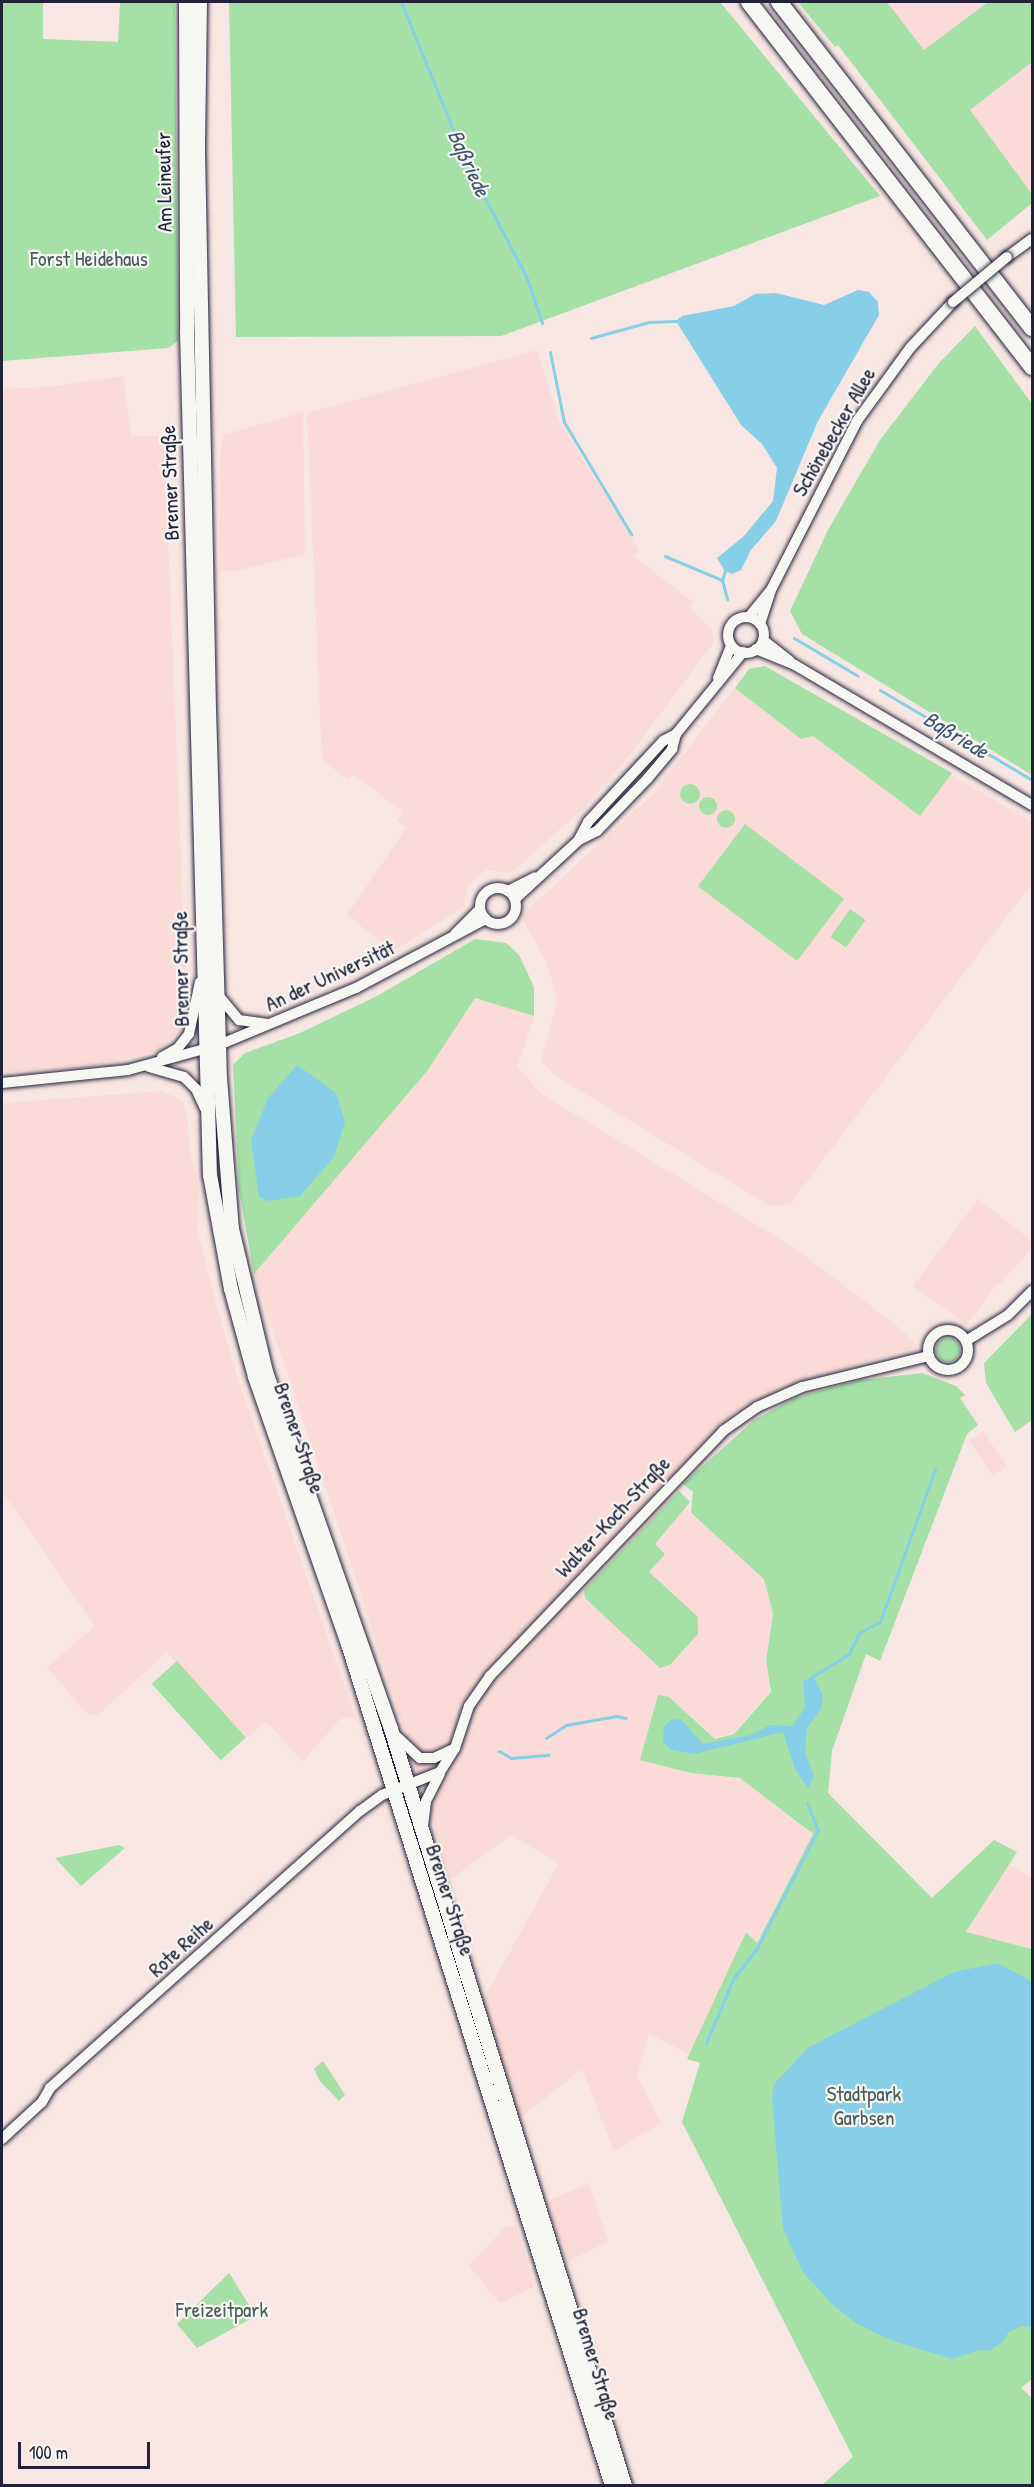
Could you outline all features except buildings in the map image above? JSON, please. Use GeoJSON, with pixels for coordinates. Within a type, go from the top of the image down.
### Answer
{"type":"FeatureCollection","features":[{"type":"Feature","properties":{"kind":"highway"},"geometry":{"type":"LineString","coordinates":[[749,2],[1032,367]]}},
{"type":"Feature","properties":{"kind":"highway"},"geometry":{"type":"LineString","coordinates":[[779,2],[1032,328]]}},
{"type":"Feature","properties":{"kind":"main road","name":"Am Leineufer"},"geometry":{"type":"LineString","coordinates":[[186,2],[187,362]]}},
{"type":"Feature","properties":{"kind":"main road","name":"Am Leineufer"},"geometry":{"type":"LineString","coordinates":[[201,2],[198,152],[203,362]]}},
{"type":"Feature","properties":{"kind":"main road","name":"Bremer Straße"},"geometry":{"type":"LineString","coordinates":[[187,362],[205,1108],[212,1187],[231,1289],[255,1377],[348,1644],[612,2486]]}},
{"type":"Feature","properties":{"kind":"main road","name":"Bremer Straße"},"geometry":{"type":"LineString","coordinates":[[203,362],[219,1045],[226,1180],[243,1285],[266,1372],[391,1729],[625,2486]]}},
{"type":"Feature","properties":{"kind":"street","name":"Schönebecker Allee"},"geometry":{"type":"LineString","coordinates":[[760,624],[771,590],[857,421],[910,348],[953,302],[1032,239]]}},
{"type":"Feature","properties":{"kind":"street","name":"Schönebecker Allee"},"geometry":{"type":"LineString","coordinates":[[749,617],[771,590]]}},
{"type":"Feature","properties":{"kind":"street"},"geometry":{"type":"LineString","coordinates":[[717,680],[730,645],[728,636],[731,624],[749,617],[760,624],[763,640],[795,665],[1032,806]]}},
{"type":"Feature","properties":{"kind":"street"},"geometry":{"type":"LineString","coordinates":[[756,650],[763,640]]}},
{"type":"Feature","properties":{"kind":"street"},"geometry":{"type":"LineString","coordinates":[[730,645],[743,652],[756,650],[795,665]]}},
{"type":"Feature","properties":{"kind":"street"},"geometry":{"type":"LineString","coordinates":[[512,895],[579,840],[597,831],[648,778],[672,749],[676,734],[717,680],[743,652]]}},
{"type":"Feature","properties":{"kind":"street"},"geometry":{"type":"LineString","coordinates":[[500,888],[512,895],[516,909],[509,920],[498,924],[486,919],[480,909],[487,892],[500,888]]}},
{"type":"Feature","properties":{"kind":"street","name":"An der Universität"},"geometry":{"type":"LineString","coordinates":[[146,1066],[219,1045],[356,988],[455,934],[480,909]]}},
{"type":"Feature","properties":{"kind":"street","name":"An der Universität"},"geometry":{"type":"LineString","coordinates":[[455,934],[463,933],[486,919]]}},
{"type":"Feature","properties":{"kind":"street"},"geometry":{"type":"LineString","coordinates":[[2,1083],[81,1077],[146,1066],[178,1048],[187,1038],[202,973]]}},
{"type":"Feature","properties":{"kind":"street"},"geometry":{"type":"LineString","coordinates":[[217,993],[239,1020],[271,1025]]}},
{"type":"Feature","properties":{"kind":"street"},"geometry":{"type":"LineString","coordinates":[[146,1066],[184,1077],[196,1089],[205,1108]]}},
{"type":"Feature","properties":{"kind":"street"},"geometry":{"type":"LineString","coordinates":[[966,1341],[1008,1315],[1032,1290]]}},
{"type":"Feature","properties":{"kind":"street"},"geometry":{"type":"LineString","coordinates":[[944,1331],[957,1332],[966,1341],[966,1360],[954,1369],[942,1369],[929,1356],[933,1338],[944,1331]]}},
{"type":"Feature","properties":{"kind":"street","name":"Walter-Koch-Straße"},"geometry":{"type":"LineString","coordinates":[[422,1833],[426,1801],[455,1748],[469,1706],[490,1676],[723,1431],[757,1407],[802,1387],[929,1356]]}},
{"type":"Feature","properties":{"kind":"street"},"geometry":{"type":"LineString","coordinates":[[391,1729],[402,1745],[420,1758],[434,1758],[455,1748]]}},
{"type":"Feature","properties":{"kind":"street"},"geometry":{"type":"LineString","coordinates":[[393,1791],[440,1773]]}},
{"type":"Feature","properties":{"kind":"street","name":"Rote Reihe"},"geometry":{"type":"LineString","coordinates":[[2,2139],[42,2103],[56,2083],[336,1832],[374,1799],[393,1791]]}},
{"type":"Feature","properties":{"kind":"shaded area"},"geometry":{"type":"Polygon","coordinates":[[[887,2],[1032,2],[1032,194],[924,50],[887,2]]]}},
{"type":"Feature","properties":{"kind":"shaded area"},"geometry":{"type":"Polygon","coordinates":[[[537,350],[559,421],[639,550],[633,556],[693,602],[689,608],[712,630],[714,642],[623,764],[579,812],[511,873],[485,870],[468,885],[464,907],[393,951],[347,915],[406,828],[397,821],[403,812],[353,774],[348,780],[322,760],[307,413],[537,350]]]}},
{"type":"Feature","properties":{"kind":"shaded area"},"geometry":{"type":"Polygon","coordinates":[[[123,376],[131,436],[164,436],[187,1008],[181,1029],[158,1051],[83,1068],[2,1072],[2,389],[50,387],[123,376]]]}},
{"type":"Feature","properties":{"kind":"shaded area"},"geometry":{"type":"Polygon","coordinates":[[[303,412],[305,554],[236,571],[220,570],[220,456],[223,435],[303,412]]]}},
{"type":"Feature","properties":{"kind":"shaded area"},"geometry":{"type":"Polygon","coordinates":[[[765,666],[1032,822],[1032,883],[790,1204],[770,1206],[556,1076],[541,1061],[557,1001],[547,963],[521,916],[653,794],[749,669],[765,666]]]}},
{"type":"Feature","properties":{"kind":"shaded area"},"geometry":{"type":"Polygon","coordinates":[[[475,998],[534,1016],[517,1067],[542,1094],[796,1249],[896,1325],[919,1347],[813,1377],[734,1413],[661,1487],[764,1579],[773,1614],[765,1659],[770,1692],[734,1733],[715,1738],[669,1697],[658,1696],[691,1773],[741,1779],[813,1835],[756,1942],[746,1932],[691,2055],[649,2034],[637,2075],[661,2123],[614,2151],[582,2069],[520,2118],[483,2000],[559,1863],[511,1835],[451,1879],[355,1576],[254,1274],[428,1070],[475,998]]]}},
{"type":"Feature","properties":{"kind":"shaded area"},"geometry":{"type":"Polygon","coordinates":[[[163,1091],[182,1101],[187,1113],[190,1152],[199,1185],[198,1233],[214,1296],[237,1376],[355,1716],[340,1719],[303,1761],[266,1722],[246,1738],[167,1652],[97,1716],[86,1713],[47,1667],[95,1626],[2,1491],[2,1388],[5,1385],[2,1381],[2,1103],[163,1091]]]}},
{"type":"Feature","properties":{"kind":"shaded area"},"geometry":{"type":"Polygon","coordinates":[[[978,1199],[1032,1241],[1032,1248],[1000,1284],[996,1284],[967,1325],[913,1286],[978,1199]]]}},
{"type":"Feature","properties":{"kind":"shaded area"},"geometry":{"type":"Polygon","coordinates":[[[983,1431],[1007,1467],[993,1476],[969,1441],[983,1431]]]}},
{"type":"Feature","properties":{"kind":"shaded area"},"geometry":{"type":"Polygon","coordinates":[[[1009,1864],[1032,1878],[1032,1949],[966,1933],[1009,1864]]]}},
{"type":"Feature","properties":{"kind":"shaded area"},"geometry":{"type":"Polygon","coordinates":[[[589,2183],[608,2241],[567,2262],[546,2202],[589,2183]]]}},
{"type":"Feature","properties":{"kind":"shaded area"},"geometry":{"type":"Polygon","coordinates":[[[506,2226],[517,2226],[534,2287],[500,2303],[469,2266],[506,2226]]]}},
{"type":"Feature","properties":{"kind":"green space","name":"Forst Heidehaus"},"geometry":{"type":"Polygon","coordinates":[[[2,2],[43,2],[43,39],[118,42],[120,2],[175,2],[178,341],[168,348],[2,361],[2,2]]]}},
{"type":"Feature","properties":{"kind":"green space"},"geometry":{"type":"Polygon","coordinates":[[[229,2],[720,2],[880,196],[501,336],[236,337],[229,2]]]}},
{"type":"Feature","properties":{"kind":"green space"},"geometry":{"type":"Polygon","coordinates":[[[798,2],[887,2],[924,50],[988,2],[1032,2],[1032,62],[970,110],[1032,194],[1032,203],[987,240],[838,45],[835,47],[798,2]]]}},
{"type":"Feature","properties":{"kind":"green space"},"geometry":{"type":"Polygon","coordinates":[[[975,326],[1032,404],[1032,775],[802,634],[790,611],[828,530],[880,440],[939,363],[975,326]]]}},
{"type":"Feature","properties":{"kind":"green space"},"geometry":{"type":"Polygon","coordinates":[[[765,666],[952,773],[920,816],[813,736],[801,739],[735,688],[749,669],[765,666]]]}},
{"type":"Feature","properties":{"kind":"green space"},"geometry":{"type":"Polygon","coordinates":[[[690,784],[697,787],[700,794],[697,801],[690,804],[683,801],[680,794],[683,787],[690,784]]]}},
{"type":"Feature","properties":{"kind":"green space"},"geometry":{"type":"Polygon","coordinates":[[[704,797],[712,797],[717,802],[715,813],[704,815],[699,810],[699,802],[704,797]]]}},
{"type":"Feature","properties":{"kind":"green space"},"geometry":{"type":"Polygon","coordinates":[[[726,810],[732,813],[735,819],[732,825],[726,828],[720,825],[717,819],[720,813],[726,810]]]}},
{"type":"Feature","properties":{"kind":"green space"},"geometry":{"type":"Polygon","coordinates":[[[745,824],[844,899],[797,961],[698,886],[745,824]]]}},
{"type":"Feature","properties":{"kind":"green space"},"geometry":{"type":"Polygon","coordinates":[[[850,909],[866,920],[846,948],[830,937],[850,909]]]}},
{"type":"Feature","properties":{"kind":"green space"},"geometry":{"type":"Polygon","coordinates":[[[475,939],[506,943],[519,955],[534,987],[534,1016],[475,998],[428,1070],[254,1274],[239,1190],[233,1065],[245,1053],[300,1033],[377,996],[475,939]]]}},
{"type":"Feature","properties":{"kind":"green space"},"geometry":{"type":"Polygon","coordinates":[[[1032,1314],[1032,1420],[1015,1432],[986,1383],[984,1363],[1032,1314]]]}},
{"type":"Feature","properties":{"kind":"green space"},"geometry":{"type":"Polygon","coordinates":[[[948,1338],[956,1342],[960,1350],[956,1358],[948,1362],[940,1358],[936,1350],[940,1342],[948,1338]]]}},
{"type":"Feature","properties":{"kind":"green space","name":"Stadtpark Garbsen"},"geometry":{"type":"Polygon","coordinates":[[[922,1373],[956,1386],[965,1395],[960,1398],[978,1425],[967,1434],[880,1661],[866,1654],[832,1751],[828,1793],[932,1898],[994,1840],[1017,1852],[966,1932],[1032,1949],[1032,2379],[1021,2388],[1032,2398],[1032,2485],[822,2485],[853,2457],[682,2122],[700,2063],[687,2059],[746,1932],[757,1943],[813,1834],[740,1778],[691,1773],[640,1760],[658,1695],[669,1697],[715,1739],[734,1734],[771,1692],[766,1660],[773,1614],[764,1579],[691,1513],[693,1492],[683,1484],[754,1420],[797,1397],[860,1380],[922,1373]]]}},
{"type":"Feature","properties":{"kind":"green space"},"geometry":{"type":"Polygon","coordinates":[[[679,1491],[690,1502],[655,1544],[665,1554],[649,1572],[698,1617],[698,1634],[670,1665],[660,1668],[585,1598],[584,1590],[679,1491]]]}},
{"type":"Feature","properties":{"kind":"green space"},"geometry":{"type":"Polygon","coordinates":[[[177,1661],[246,1738],[221,1760],[152,1684],[177,1661]]]}},
{"type":"Feature","properties":{"kind":"green space"},"geometry":{"type":"Polygon","coordinates":[[[119,1845],[125,1848],[81,1886],[55,1858],[119,1845]]]}},
{"type":"Feature","properties":{"kind":"green space"},"geometry":{"type":"Polygon","coordinates":[[[323,2061],[345,2095],[339,2101],[320,2081],[314,2069],[323,2061]]]}},
{"type":"Feature","properties":{"kind":"green space","name":"Freizeitpark"},"geometry":{"type":"Polygon","coordinates":[[[229,2273],[256,2316],[197,2348],[177,2324],[229,2273]]]}},
{"type":"Feature","properties":{"kind":"water"},"geometry":{"type":"Polygon","coordinates":[[[858,290],[869,292],[878,302],[879,315],[818,421],[776,521],[751,550],[741,570],[732,574],[725,571],[717,558],[744,536],[773,501],[777,468],[762,444],[741,425],[676,321],[682,316],[734,306],[755,294],[776,293],[824,305],[858,290]]]}},
{"type":"Feature","properties":{"kind":"water"},"geometry":{"type":"Polygon","coordinates":[[[297,1065],[336,1093],[345,1122],[334,1157],[300,1196],[268,1201],[259,1197],[251,1140],[268,1098],[297,1065]]]}},
{"type":"Feature","properties":{"kind":"water"},"geometry":{"type":"Polygon","coordinates":[[[813,1676],[823,1695],[821,1709],[807,1728],[805,1752],[814,1776],[808,1788],[795,1769],[783,1732],[694,1754],[671,1750],[663,1742],[664,1727],[671,1720],[681,1719],[703,1744],[751,1735],[770,1725],[792,1726],[805,1708],[803,1681],[813,1676]]]}},
{"type":"Feature","properties":{"kind":"water"},"geometry":{"type":"Polygon","coordinates":[[[998,1963],[1032,1982],[1032,2327],[1021,2326],[1008,2333],[1003,2342],[989,2351],[979,2350],[953,2359],[893,2341],[857,2324],[832,2304],[803,2272],[783,2229],[772,2096],[774,2084],[809,2047],[954,1972],[998,1963]]]}},
{"type":"Feature","properties":{"kind":"waterway","name":"Baßriede"},"geometry":{"type":"LineString","coordinates":[[401,2],[468,166],[526,276],[542,323]]}},
{"type":"Feature","properties":{"kind":"waterway"},"geometry":{"type":"LineString","coordinates":[[591,338],[649,322],[676,321]]}},
{"type":"Feature","properties":{"kind":"waterway","name":"Baßriede"},"geometry":{"type":"LineString","coordinates":[[550,352],[564,422],[631,534]]}},
{"type":"Feature","properties":{"kind":"waterway","name":"Baßriede"},"geometry":{"type":"LineString","coordinates":[[665,556],[722,580],[727,599]]}},
{"type":"Feature","properties":{"kind":"waterway"},"geometry":{"type":"LineString","coordinates":[[722,580],[725,571]]}},
{"type":"Feature","properties":{"kind":"waterway","name":"Baßriede"},"geometry":{"type":"LineString","coordinates":[[794,638],[858,676]]}},
{"type":"Feature","properties":{"kind":"waterway","name":"Baßriede"},"geometry":{"type":"LineString","coordinates":[[880,690],[1032,780]]}},
{"type":"Feature","properties":{"kind":"waterway"},"geometry":{"type":"LineString","coordinates":[[813,1676],[849,1654],[859,1633],[880,1622],[935,1469]]}},
{"type":"Feature","properties":{"kind":"waterway"},"geometry":{"type":"LineString","coordinates":[[546,1738],[566,1725],[616,1716],[626,1718]]}},
{"type":"Feature","properties":{"kind":"waterway"},"geometry":{"type":"LineString","coordinates":[[499,1751],[511,1758],[549,1755]]}},
{"type":"Feature","properties":{"kind":"waterway"},"geometry":{"type":"LineString","coordinates":[[706,2043],[733,1979],[757,1948],[818,1830],[807,1803]]}}]}
